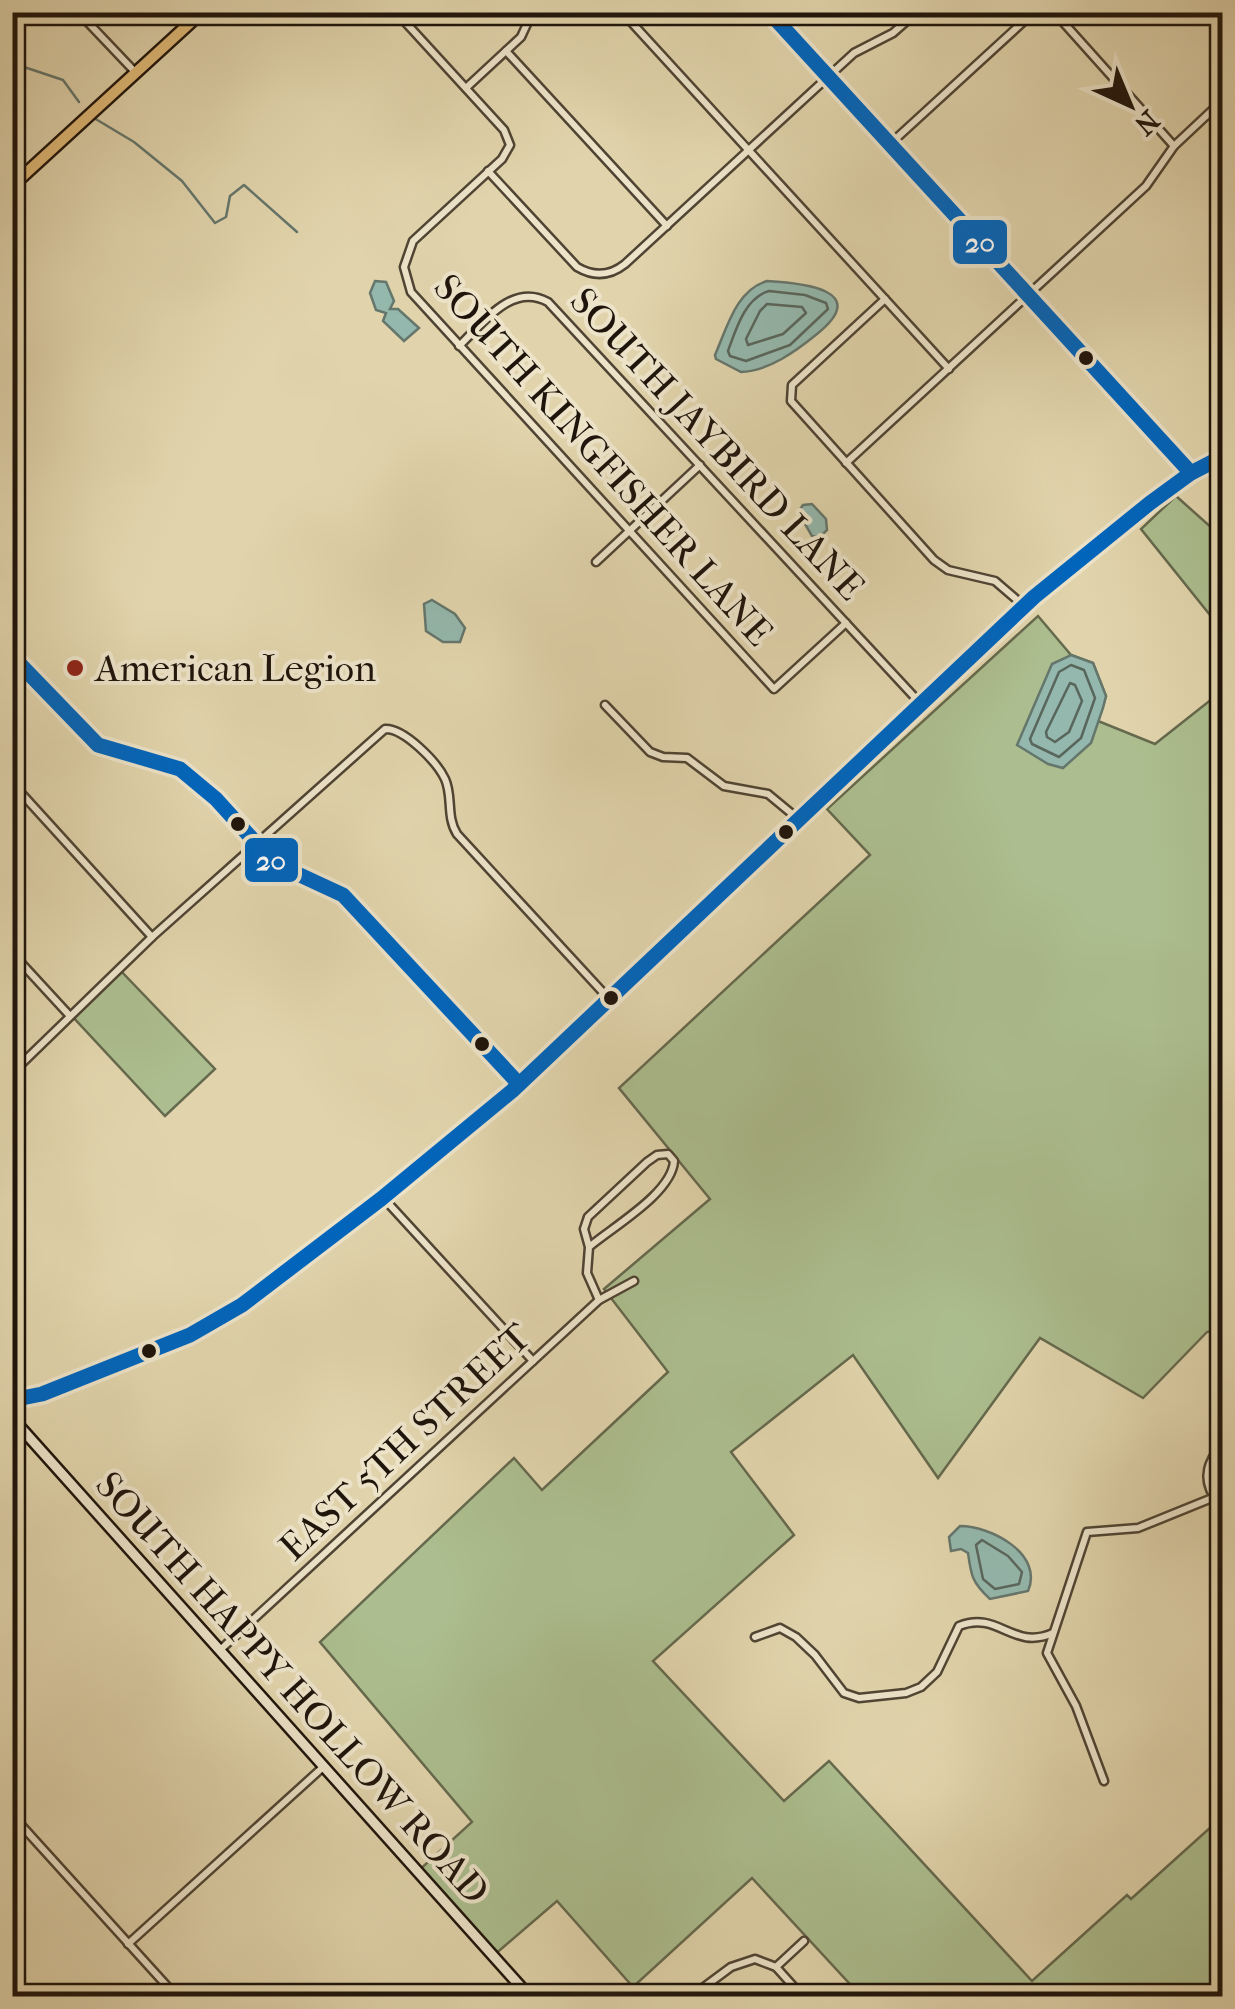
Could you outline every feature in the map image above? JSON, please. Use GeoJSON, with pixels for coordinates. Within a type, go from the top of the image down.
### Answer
{"type":"FeatureCollection","features":[{"type":"Feature","properties":{"kind":"main road"},"geometry":{"type":"LineString","coordinates":[[12,186],[202,12]]}},
{"type":"Feature","properties":{"kind":"main road"},"geometry":{"type":"LineString","coordinates":[[769,12],[1191,473]]}},
{"type":"Feature","properties":{"kind":"main road"},"geometry":{"type":"LineString","coordinates":[[12,1400],[42,1394],[190,1335],[242,1305],[381,1200],[469,1130],[519,1084],[1024,606],[1191,473],[1222,457]]}},
{"type":"Feature","properties":{"kind":"main road","name":"SOUTH HAPPY HOLLOW ROAD"},"geometry":{"type":"LineString","coordinates":[[12,1418],[526,1995]]}},
{"type":"Feature","properties":{"kind":"street"},"geometry":{"type":"LineString","coordinates":[[78,12],[136,73]]}},
{"type":"Feature","properties":{"kind":"street","name":"SOUTH KINGFISHER LANE"},"geometry":{"type":"LineString","coordinates":[[396,12],[509,137],[508,152],[420,233],[405,258],[404,276],[411,292],[774,688],[846,623]]}},
{"type":"Feature","properties":{"kind":"street"},"geometry":{"type":"LineString","coordinates":[[466,88],[526,31],[524,12]]}},
{"type":"Feature","properties":{"kind":"street"},"geometry":{"type":"LineString","coordinates":[[622,12],[950,369]]}},
{"type":"Feature","properties":{"kind":"street"},"geometry":{"type":"LineString","coordinates":[[488,171],[573,264],[587,272],[616,271],[854,52],[893,32],[917,12]]}},
{"type":"Feature","properties":{"kind":"street"},"geometry":{"type":"LineString","coordinates":[[889,145],[1034,12]]}},
{"type":"Feature","properties":{"kind":"street"},"geometry":{"type":"LineString","coordinates":[[1054,12],[1174,146]]}},
{"type":"Feature","properties":{"kind":"street"},"geometry":{"type":"LineString","coordinates":[[506,51],[667,226]]}},
{"type":"Feature","properties":{"kind":"street"},"geometry":{"type":"LineString","coordinates":[[846,464],[1146,186],[1174,146],[1222,102]]}},
{"type":"Feature","properties":{"kind":"street","name":"SOUTH JAYBIRD LANE"},"geometry":{"type":"LineString","coordinates":[[458,346],[510,300],[523,295],[542,298],[920,704]]}},
{"type":"Feature","properties":{"kind":"street"},"geometry":{"type":"LineString","coordinates":[[885,299],[799,377],[790,393],[796,408],[934,560],[948,570],[995,580],[1024,606]]}},
{"type":"Feature","properties":{"kind":"street"},"geometry":{"type":"LineString","coordinates":[[596,562],[700,466]]}},
{"type":"Feature","properties":{"kind":"street"},"geometry":{"type":"LineString","coordinates":[[12,655],[98,745],[190,775],[288,873],[343,894],[519,1084]]}},
{"type":"Feature","properties":{"kind":"street"},"geometry":{"type":"LineString","coordinates":[[605,705],[650,752],[687,758],[724,786],[768,794],[797,818]]}},
{"type":"Feature","properties":{"kind":"street"},"geometry":{"type":"LineString","coordinates":[[12,1073],[152,937],[378,733],[392,728],[404,734],[442,774],[457,834],[609,999]]}},
{"type":"Feature","properties":{"kind":"street"},"geometry":{"type":"LineString","coordinates":[[12,783],[152,937]]}},
{"type":"Feature","properties":{"kind":"street"},"geometry":{"type":"LineString","coordinates":[[12,953],[70,1016]]}},
{"type":"Feature","properties":{"kind":"street"},"geometry":{"type":"LineString","coordinates":[[589,1247],[662,1188],[673,1174],[674,1161],[668,1154],[647,1162],[588,1217],[584,1229],[589,1247],[587,1273],[599,1300]]}},
{"type":"Feature","properties":{"kind":"street"},"geometry":{"type":"LineString","coordinates":[[381,1200],[388,1203],[532,1361]]}},
{"type":"Feature","properties":{"kind":"street","name":"EAST 5TH STREET"},"geometry":{"type":"LineString","coordinates":[[219,1651],[599,1300],[634,1281]]}},
{"type":"Feature","properties":{"kind":"street"},"geometry":{"type":"LineString","coordinates":[[1214,1497],[1207,1486],[1206,1472],[1222,1443]]}},
{"type":"Feature","properties":{"kind":"street"},"geometry":{"type":"LineString","coordinates":[[1104,1781],[1076,1706],[1048,1653],[1087,1532],[1138,1528],[1222,1494]]}},
{"type":"Feature","properties":{"kind":"street"},"geometry":{"type":"LineString","coordinates":[[755,1637],[780,1628],[796,1637],[844,1693],[860,1698],[906,1693],[921,1687],[937,1672],[959,1626],[969,1622],[994,1624],[1026,1640],[1054,1632]]}},
{"type":"Feature","properties":{"kind":"street"},"geometry":{"type":"LineString","coordinates":[[128,1944],[322,1768]]}},
{"type":"Feature","properties":{"kind":"street"},"geometry":{"type":"LineString","coordinates":[[12,1815],[176,1996]]}},
{"type":"Feature","properties":{"kind":"street"},"geometry":{"type":"LineString","coordinates":[[776,1967],[804,1942]]}},
{"type":"Feature","properties":{"kind":"street"},"geometry":{"type":"LineString","coordinates":[[692,1996],[711,1980],[755,1958],[776,1967],[802,1996]]}},
{"type":"Feature","properties":{"kind":"green space"},"geometry":{"type":"Polygon","coordinates":[[[1176,496],[1222,537],[1222,630],[1141,529],[1176,496]]]}},
{"type":"Feature","properties":{"kind":"green space"},"geometry":{"type":"Polygon","coordinates":[[[1038,616],[1071,655],[1093,663],[1106,696],[1098,721],[1155,744],[1222,691],[1222,1328],[1207,1332],[1143,1398],[1040,1338],[938,1478],[853,1355],[731,1452],[794,1535],[653,1661],[784,1801],[829,1761],[1032,1981],[1127,1895],[1131,1899],[1222,1817],[1222,1996],[861,1996],[752,1878],[633,1987],[557,1901],[493,1956],[417,1872],[472,1822],[320,1642],[514,1458],[542,1490],[668,1372],[604,1289],[710,1199],[619,1088],[870,855],[827,809],[1038,616]]]}},
{"type":"Feature","properties":{"kind":"green space"},"geometry":{"type":"Polygon","coordinates":[[[119,969],[215,1069],[165,1116],[71,1015],[119,969]]]}},
{"type":"Feature","properties":{"kind":"water"},"geometry":{"type":"Polygon","coordinates":[[[375,281],[386,282],[394,301],[390,309],[398,309],[419,328],[404,341],[383,321],[386,313],[376,310],[370,293],[375,281]]]}},
{"type":"Feature","properties":{"kind":"water"},"geometry":{"type":"Polygon","coordinates":[[[767,281],[813,287],[835,298],[837,307],[832,319],[817,334],[791,353],[762,368],[741,372],[715,355],[740,301],[767,281]]]}},
{"type":"Feature","properties":{"kind":"water"},"geometry":{"type":"Polygon","coordinates":[[[812,504],[826,519],[827,530],[820,537],[812,536],[798,512],[803,505],[812,504]]]}},
{"type":"Feature","properties":{"kind":"water"},"geometry":{"type":"Polygon","coordinates":[[[432,600],[455,614],[465,628],[460,642],[443,642],[426,631],[424,604],[432,600]]]}},
{"type":"Feature","properties":{"kind":"water"},"geometry":{"type":"Polygon","coordinates":[[[1071,655],[1093,663],[1106,696],[1091,743],[1063,768],[1048,764],[1017,745],[1052,664],[1071,655]]]}},
{"type":"Feature","properties":{"kind":"water"},"geometry":{"type":"Polygon","coordinates":[[[960,1526],[986,1531],[1022,1554],[1031,1578],[1028,1591],[990,1599],[973,1578],[968,1553],[961,1549],[951,1551],[949,1537],[960,1526]]]}},
{"type":"Feature","properties":{"kind":"waterway"},"geometry":{"type":"LineString","coordinates":[[12,63],[63,80],[79,102]]}},
{"type":"Feature","properties":{"kind":"waterway"},"geometry":{"type":"LineString","coordinates":[[94,118],[134,142],[182,181],[215,223],[226,217],[230,196],[244,185],[297,232]]}},
{"type":"Feature","properties":{"kind":"transit line","name":"20"},"geometry":{"type":"LineString","coordinates":[[769,12],[1191,473]]}},
{"type":"Feature","properties":{"kind":"transit line","name":"20"},"geometry":{"type":"LineString","coordinates":[[12,1400],[42,1394],[190,1335],[242,1305],[381,1199],[512,1091],[1034,597],[1150,503],[1191,473],[1222,457]]}},
{"type":"Feature","properties":{"kind":"transit line","name":"20"},"geometry":{"type":"LineString","coordinates":[[12,656],[98,745],[180,769],[216,799],[274,863],[343,895],[519,1084]]}},
{"type":"Feature","properties":{"kind":"place","name":"American Legion"},"geometry":{"type":"Point","coordinates":[75,668]}}]}
